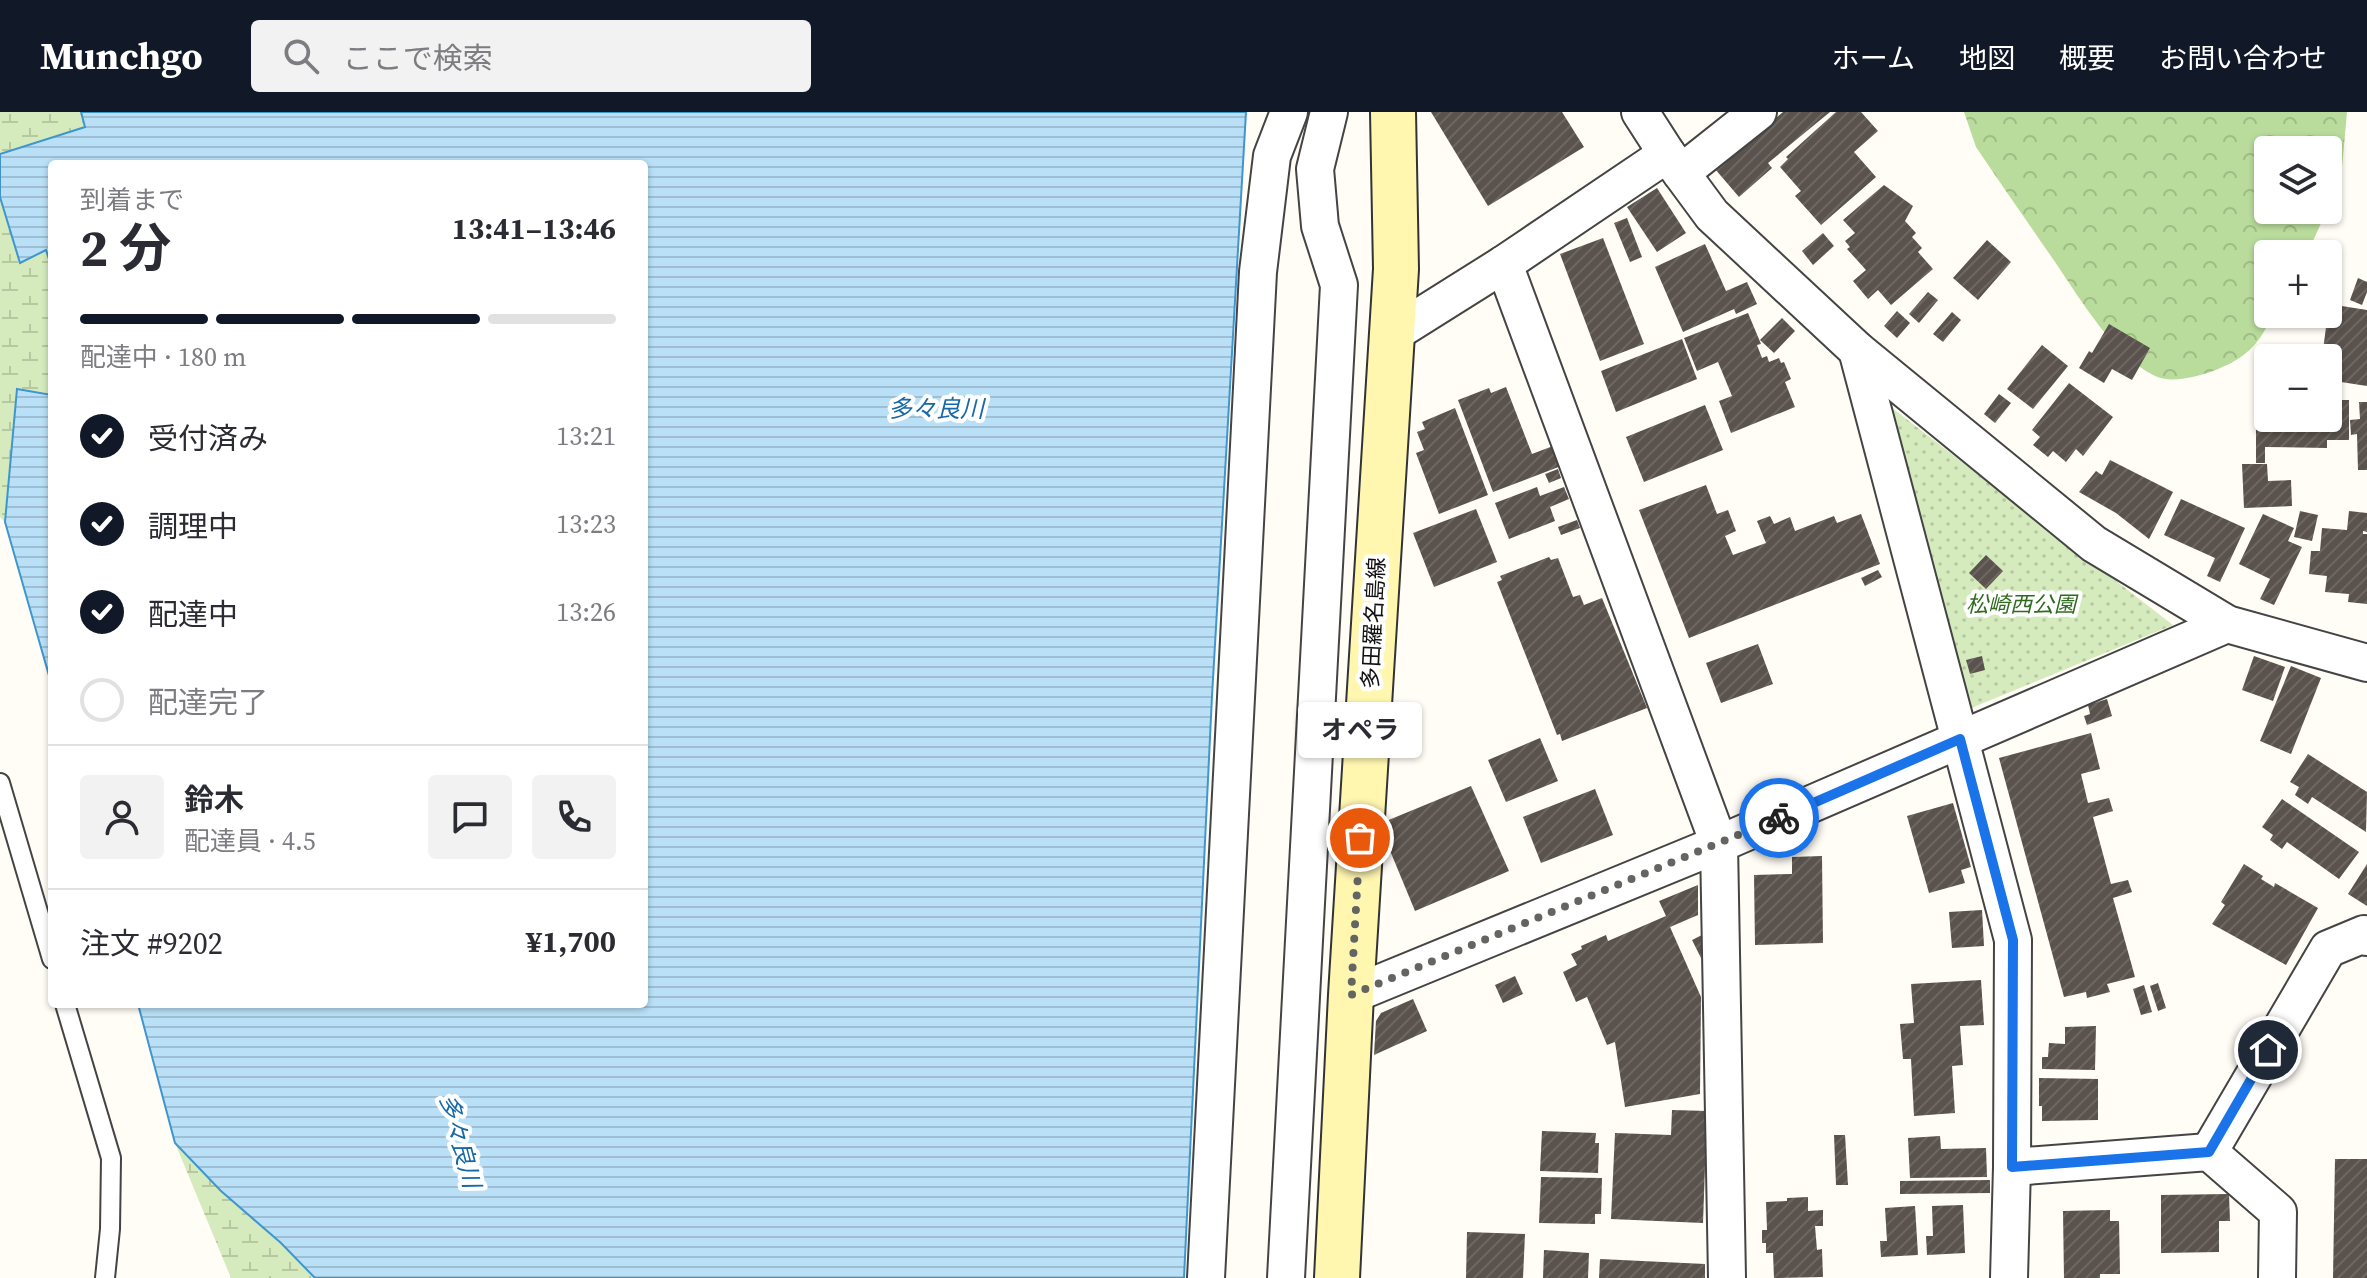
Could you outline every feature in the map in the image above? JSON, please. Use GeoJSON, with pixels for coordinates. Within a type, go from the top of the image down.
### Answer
{"type":"FeatureCollection","features":[{"type":"Feature","properties":{"kind":"main road","name":"多田羅名島線"},"geometry":{"type":"LineString","coordinates":[[1337,1278],[1351,995],[1396,269],[1393,112]]}},
{"type":"Feature","properties":{"kind":"street"},"geometry":{"type":"LineString","coordinates":[[1206,1278],[1258,272],[1272,156],[1289,112]]}},
{"type":"Feature","properties":{"kind":"street"},"geometry":{"type":"LineString","coordinates":[[1286,1278],[1339,285],[1320,226],[1315,169],[1329,112]]}},
{"type":"Feature","properties":{"kind":"street"},"geometry":{"type":"LineString","coordinates":[[1640,112],[1712,215],[1857,350],[2094,544],[2227,624],[2367,663]]}},
{"type":"Feature","properties":{"kind":"street"},"geometry":{"type":"LineString","coordinates":[[1391,335],[1758,112]]}},
{"type":"Feature","properties":{"kind":"street"},"geometry":{"type":"LineString","coordinates":[[1504,264],[1719,844],[1727,1278]]}},
{"type":"Feature","properties":{"kind":"street"},"geometry":{"type":"LineString","coordinates":[[1857,350],[2013,940],[2009,1278]]}},
{"type":"Feature","properties":{"kind":"street"},"geometry":{"type":"LineString","coordinates":[[1351,995],[1719,844],[2227,624]]}},
{"type":"Feature","properties":{"kind":"street"},"geometry":{"type":"LineString","coordinates":[[2209,1152],[2328,949],[2364,934],[2367,937]]}},
{"type":"Feature","properties":{"kind":"street"},"geometry":{"type":"LineString","coordinates":[[2012,1167],[2209,1152],[2278,1212],[2277,1278]]}},
{"type":"Feature","properties":{"kind":"lane"},"geometry":{"type":"LineString","coordinates":[[0,783],[48,945]]}},
{"type":"Feature","properties":{"kind":"lane"},"geometry":{"type":"LineString","coordinates":[[66,1008],[111,1158],[110,1229],[105,1278]]}},
{"type":"Feature","properties":{"kind":"green space"},"geometry":{"type":"Polygon","coordinates":[[[0,112],[81,112],[86,127],[0,154],[0,112]]]}},
{"type":"Feature","properties":{"kind":"green space"},"geometry":{"type":"Polygon","coordinates":[[[1964,112],[2347,112],[2342,167],[2342,136],[2254,136],[2254,224],[2321,224],[2313,240],[2254,240],[2254,328],[2266,328],[2251,349],[2238,359],[2189,378],[2164,379],[2155,376],[2125,355],[2112,341],[1976,147],[1964,112]]]}},
{"type":"Feature","properties":{"kind":"green space"},"geometry":{"type":"Polygon","coordinates":[[[0,197],[20,263],[47,250],[48,254],[48,394],[17,390],[5,522],[0,517],[0,197]]]}},
{"type":"Feature","properties":{"kind":"green space","name":"松崎西公園"},"geometry":{"type":"Polygon","coordinates":[[[1887,404],[2173,625],[1969,709],[1887,404]]]}},
{"type":"Feature","properties":{"kind":"green space"},"geometry":{"type":"Polygon","coordinates":[[[175,1143],[221,1191],[281,1243],[315,1278],[231,1278],[175,1143]]]}},
{"type":"Feature","properties":{"kind":"water","name":"多々良川"},"geometry":{"type":"Polygon","coordinates":[[[81,112],[1246,112],[1212,696],[1184,1278],[315,1278],[281,1243],[221,1191],[175,1143],[139,1008],[648,1008],[648,160],[48,160],[48,256],[46,250],[20,263],[0,197],[0,154],[85,127],[81,112]]]}},
{"type":"Feature","properties":{"kind":"water"},"geometry":{"type":"Polygon","coordinates":[[[17,389],[48,394],[48,672],[5,522],[17,389]]]}},
{"type":"Feature","properties":{"kind":"building"},"geometry":{"type":"Polygon","coordinates":[[[1431,112],[1562,112],[1584,147],[1488,206],[1431,112]]]}},
{"type":"Feature","properties":{"kind":"building"},"geometry":{"type":"Polygon","coordinates":[[[1783,112],[1830,112],[1768,163],[1772,168],[1739,197],[1715,169],[1783,112]]]}},
{"type":"Feature","properties":{"kind":"building"},"geometry":{"type":"Polygon","coordinates":[[[1836,112],[1861,112],[1878,131],[1854,152],[1876,177],[1821,225],[1795,196],[1801,191],[1780,167],[1788,159],[1786,157],[1836,112]]]}},
{"type":"Feature","properties":{"kind":"building"},"geometry":{"type":"Polygon","coordinates":[[[1884,185],[1913,206],[1905,221],[1916,233],[1912,237],[1922,248],[1918,252],[1933,269],[1891,305],[1878,290],[1868,299],[1853,281],[1866,270],[1847,249],[1850,247],[1845,241],[1855,233],[1843,220],[1884,185]]]}},
{"type":"Feature","properties":{"kind":"building"},"geometry":{"type":"Polygon","coordinates":[[[1657,188],[1686,233],[1657,252],[1627,207],[1657,188]]]}},
{"type":"Feature","properties":{"kind":"building"},"geometry":{"type":"Polygon","coordinates":[[[1627,218],[1642,257],[1630,262],[1614,223],[1627,218]]]}},
{"type":"Feature","properties":{"kind":"building"},"geometry":{"type":"Polygon","coordinates":[[[1823,233],[1834,246],[1813,265],[1802,251],[1823,233]]]}},
{"type":"Feature","properties":{"kind":"building"},"geometry":{"type":"Polygon","coordinates":[[[1603,238],[1644,344],[1600,361],[1560,254],[1603,238]]]}},
{"type":"Feature","properties":{"kind":"building"},"geometry":{"type":"Polygon","coordinates":[[[1987,240],[2011,262],[1978,300],[1953,278],[1987,240]]]}},
{"type":"Feature","properties":{"kind":"building"},"geometry":{"type":"Polygon","coordinates":[[[1705,244],[1726,291],[1747,282],[1757,304],[1736,314],[1734,309],[1683,332],[1655,267],[1705,244]]]}},
{"type":"Feature","properties":{"kind":"building"},"geometry":{"type":"Polygon","coordinates":[[[2358,278],[2367,282],[2362,305],[2350,300],[2358,278]]]}},
{"type":"Feature","properties":{"kind":"building"},"geometry":{"type":"Polygon","coordinates":[[[1928,292],[1938,300],[1919,323],[1909,314],[1928,292]]]}},
{"type":"Feature","properties":{"kind":"building"},"geometry":{"type":"Polygon","coordinates":[[[2342,306],[2367,310],[2367,386],[2342,382],[2342,344],[2324,344],[2326,328],[2342,328],[2342,306]]]}},
{"type":"Feature","properties":{"kind":"building"},"geometry":{"type":"Polygon","coordinates":[[[1897,311],[1910,323],[1897,338],[1884,326],[1897,311]]]}},
{"type":"Feature","properties":{"kind":"building"},"geometry":{"type":"Polygon","coordinates":[[[1952,312],[1961,320],[1943,342],[1933,334],[1952,312]]]}},
{"type":"Feature","properties":{"kind":"building"},"geometry":{"type":"Polygon","coordinates":[[[1748,313],[1761,344],[1757,345],[1762,358],[1767,356],[1769,362],[1779,358],[1781,363],[1784,362],[1791,379],[1785,382],[1795,407],[1731,433],[1719,401],[1732,396],[1718,362],[1697,371],[1684,338],[1748,313]]]}},
{"type":"Feature","properties":{"kind":"building"},"geometry":{"type":"Polygon","coordinates":[[[1782,318],[1795,331],[1774,353],[1760,340],[1782,318]]]}},
{"type":"Feature","properties":{"kind":"building"},"geometry":{"type":"Polygon","coordinates":[[[2109,324],[2150,348],[2132,380],[2112,369],[2104,383],[2079,368],[2109,324]]]}},
{"type":"Feature","properties":{"kind":"building"},"geometry":{"type":"Polygon","coordinates":[[[1682,339],[1697,379],[1616,412],[1601,371],[1682,339]]]}},
{"type":"Feature","properties":{"kind":"building"},"geometry":{"type":"Polygon","coordinates":[[[2042,345],[2068,366],[2033,409],[2007,389],[2042,345]]]}},
{"type":"Feature","properties":{"kind":"building"},"geometry":{"type":"Polygon","coordinates":[[[2069,383],[2113,417],[2083,456],[2076,449],[2066,462],[2053,451],[2048,457],[2033,445],[2040,437],[2032,430],[2069,383]]]}},
{"type":"Feature","properties":{"kind":"building"},"geometry":{"type":"Polygon","coordinates":[[[1506,387],[1532,454],[1553,446],[1561,466],[1493,492],[1458,400],[1489,388],[1491,393],[1506,387]]]}},
{"type":"Feature","properties":{"kind":"building"},"geometry":{"type":"Polygon","coordinates":[[[1999,394],[2011,403],[1995,423],[1984,414],[1999,394]]]}},
{"type":"Feature","properties":{"kind":"building"},"geometry":{"type":"Polygon","coordinates":[[[2342,400],[2349,400],[2349,440],[2327,440],[2327,448],[2265,447],[2265,463],[2256,463],[2256,432],[2342,432],[2342,400]]]}},
{"type":"Feature","properties":{"kind":"building"},"geometry":{"type":"Polygon","coordinates":[[[2359,402],[2367,402],[2367,470],[2358,470],[2357,434],[2351,435],[2350,420],[2360,419],[2359,402]]]}},
{"type":"Feature","properties":{"kind":"building"},"geometry":{"type":"Polygon","coordinates":[[[1705,405],[1723,450],[1644,482],[1626,437],[1705,405]]]}},
{"type":"Feature","properties":{"kind":"building"},"geometry":{"type":"Polygon","coordinates":[[[1455,408],[1488,495],[1439,514],[1416,453],[1424,450],[1417,432],[1425,429],[1422,422],[1455,408]]]}},
{"type":"Feature","properties":{"kind":"building"},"geometry":{"type":"Polygon","coordinates":[[[2110,460],[2173,492],[2149,539],[2116,513],[2079,492],[2096,471],[2102,475],[2110,460]]]}},
{"type":"Feature","properties":{"kind":"building"},"geometry":{"type":"Polygon","coordinates":[[[2242,464],[2267,464],[2268,481],[2291,480],[2292,506],[2244,508],[2242,464]]]}},
{"type":"Feature","properties":{"kind":"building"},"geometry":{"type":"Polygon","coordinates":[[[1558,469],[1561,478],[1549,483],[1545,474],[1558,469]]]}},
{"type":"Feature","properties":{"kind":"building"},"geometry":{"type":"Polygon","coordinates":[[[1706,485],[1717,514],[1728,510],[1736,531],[1725,536],[1733,555],[1766,543],[1757,521],[1770,516],[1774,524],[1790,517],[1795,531],[1834,516],[1837,523],[1861,514],[1880,564],[1689,638],[1639,510],[1706,485]]]}},
{"type":"Feature","properties":{"kind":"building"},"geometry":{"type":"Polygon","coordinates":[[[1537,487],[1540,496],[1564,487],[1569,499],[1550,507],[1555,521],[1509,539],[1495,503],[1537,487]]]}},
{"type":"Feature","properties":{"kind":"building"},"geometry":{"type":"Polygon","coordinates":[[[2181,499],[2245,528],[2220,582],[2207,576],[2215,558],[2164,535],[2181,499]]]}},
{"type":"Feature","properties":{"kind":"building"},"geometry":{"type":"Polygon","coordinates":[[[1476,509],[1497,562],[1434,587],[1413,533],[1476,509]]]}},
{"type":"Feature","properties":{"kind":"building"},"geometry":{"type":"Polygon","coordinates":[[[2300,511],[2318,515],[2312,541],[2294,537],[2300,511]]]}},
{"type":"Feature","properties":{"kind":"building"},"geometry":{"type":"Polygon","coordinates":[[[2349,511],[2367,513],[2367,532],[2363,531],[2363,534],[2367,534],[2367,604],[2348,602],[2349,594],[2325,592],[2327,576],[2309,574],[2311,551],[2320,551],[2322,528],[2347,530],[2349,511]]]}},
{"type":"Feature","properties":{"kind":"building"},"geometry":{"type":"Polygon","coordinates":[[[2263,514],[2294,528],[2288,541],[2302,547],[2274,605],[2260,599],[2270,579],[2239,564],[2263,514]]]}},
{"type":"Feature","properties":{"kind":"building"},"geometry":{"type":"Polygon","coordinates":[[[1577,520],[1580,528],[1561,535],[1558,527],[1577,520]]]}},
{"type":"Feature","properties":{"kind":"building"},"geometry":{"type":"Polygon","coordinates":[[[1986,555],[2003,571],[1986,589],[1969,573],[1986,555]]]}},
{"type":"Feature","properties":{"kind":"building"},"geometry":{"type":"Polygon","coordinates":[[[1549,557],[1551,560],[1558,558],[1573,597],[1580,595],[1584,605],[1602,598],[1647,708],[1562,741],[1497,582],[1502,580],[1500,576],[1549,557]]]}},
{"type":"Feature","properties":{"kind":"building"},"geometry":{"type":"Polygon","coordinates":[[[1878,570],[1882,577],[1865,586],[1861,578],[1878,570]]]}},
{"type":"Feature","properties":{"kind":"building"},"geometry":{"type":"Polygon","coordinates":[[[1758,644],[1773,684],[1721,703],[1706,663],[1758,644]]]}},
{"type":"Feature","properties":{"kind":"building"},"geometry":{"type":"Polygon","coordinates":[[[1982,656],[1985,670],[1970,674],[1966,660],[1982,656]]]}},
{"type":"Feature","properties":{"kind":"building"},"geometry":{"type":"Polygon","coordinates":[[[2254,656],[2285,667],[2273,701],[2242,690],[2254,656]]]}},
{"type":"Feature","properties":{"kind":"building"},"geometry":{"type":"Polygon","coordinates":[[[2291,666],[2321,678],[2291,754],[2260,741],[2291,666]]]}},
{"type":"Feature","properties":{"kind":"building"},"geometry":{"type":"Polygon","coordinates":[[[2107,699],[2112,716],[2087,725],[2084,716],[2090,714],[2088,705],[2107,699]]]}},
{"type":"Feature","properties":{"kind":"building"},"geometry":{"type":"Polygon","coordinates":[[[2091,733],[2100,769],[2081,774],[2088,803],[2109,798],[2113,811],[2093,817],[2111,884],[2128,880],[2132,892],[2113,898],[2135,977],[2107,984],[2110,992],[2087,998],[2086,992],[2064,997],[1999,758],[2091,733]]]}},
{"type":"Feature","properties":{"kind":"building"},"geometry":{"type":"Polygon","coordinates":[[[1540,738],[1558,781],[1506,802],[1488,760],[1540,738]]]}},
{"type":"Feature","properties":{"kind":"building"},"geometry":{"type":"Polygon","coordinates":[[[2308,754],[2367,792],[2366,832],[2312,797],[2308,804],[2295,795],[2299,787],[2290,782],[2308,754]]]}},
{"type":"Feature","properties":{"kind":"building"},"geometry":{"type":"Polygon","coordinates":[[[1471,786],[1509,871],[1415,911],[1379,824],[1471,786]]]}},
{"type":"Feature","properties":{"kind":"building"},"geometry":{"type":"Polygon","coordinates":[[[1595,789],[1613,835],[1541,863],[1523,817],[1595,789]]]}},
{"type":"Feature","properties":{"kind":"building"},"geometry":{"type":"Polygon","coordinates":[[[2282,799],[2359,852],[2339,879],[2287,842],[2282,849],[2270,840],[2273,835],[2262,827],[2282,799]]]}},
{"type":"Feature","properties":{"kind":"building"},"geometry":{"type":"Polygon","coordinates":[[[1953,803],[1971,867],[1961,870],[1965,883],[1929,893],[1907,816],[1953,803]]]}},
{"type":"Feature","properties":{"kind":"building"},"geometry":{"type":"Polygon","coordinates":[[[1822,856],[1823,943],[1755,945],[1754,875],[1792,874],[1792,857],[1822,856]]]}},
{"type":"Feature","properties":{"kind":"building"},"geometry":{"type":"Polygon","coordinates":[[[2244,864],[2274,887],[2275,883],[2318,908],[2286,965],[2212,924],[2225,905],[2221,902],[2244,864]]]}},
{"type":"Feature","properties":{"kind":"building"},"geometry":{"type":"Polygon","coordinates":[[[2367,864],[2367,906],[2348,894],[2367,864]]]}},
{"type":"Feature","properties":{"kind":"building"},"geometry":{"type":"Polygon","coordinates":[[[1698,885],[1698,915],[1670,927],[1701,997],[1700,1094],[1625,1107],[1615,1042],[1607,1045],[1587,997],[1576,1002],[1563,972],[1577,965],[1571,954],[1582,949],[1581,946],[1606,935],[1608,941],[1666,916],[1659,901],[1698,885]]]}},
{"type":"Feature","properties":{"kind":"building"},"geometry":{"type":"Polygon","coordinates":[[[1982,910],[1984,946],[1952,948],[1949,912],[1982,910]]]}},
{"type":"Feature","properties":{"kind":"building"},"geometry":{"type":"Polygon","coordinates":[[[1702,935],[1701,958],[1692,940],[1702,935]]]}},
{"type":"Feature","properties":{"kind":"building"},"geometry":{"type":"Polygon","coordinates":[[[1515,976],[1523,994],[1503,1003],[1495,985],[1515,976]]]}},
{"type":"Feature","properties":{"kind":"building"},"geometry":{"type":"Polygon","coordinates":[[[1981,980],[1984,1025],[1960,1026],[1963,1065],[1952,1066],[1955,1113],[1914,1116],[1911,1059],[1903,1059],[1900,1024],[1914,1023],[1911,984],[1981,980]]]}},
{"type":"Feature","properties":{"kind":"building"},"geometry":{"type":"Polygon","coordinates":[[[2158,983],[2166,1008],[2158,1011],[2150,986],[2158,983]]]}},
{"type":"Feature","properties":{"kind":"building"},"geometry":{"type":"Polygon","coordinates":[[[2144,985],[2152,1012],[2141,1015],[2133,989],[2144,985]]]}},
{"type":"Feature","properties":{"kind":"building"},"geometry":{"type":"Polygon","coordinates":[[[1413,999],[1427,1031],[1374,1055],[1376,1021],[1381,1013],[1413,999]]]}},
{"type":"Feature","properties":{"kind":"building"},"geometry":{"type":"Polygon","coordinates":[[[2096,1026],[2095,1070],[2042,1069],[2042,1057],[2048,1057],[2049,1043],[2065,1044],[2065,1027],[2096,1026]]]}},
{"type":"Feature","properties":{"kind":"building"},"geometry":{"type":"Polygon","coordinates":[[[2039,1078],[2098,1079],[2098,1120],[2042,1121],[2039,1078]]]}},
{"type":"Feature","properties":{"kind":"building"},"geometry":{"type":"Polygon","coordinates":[[[1672,1110],[1707,1111],[1703,1223],[1611,1219],[1615,1133],[1671,1135],[1672,1110]]]}},
{"type":"Feature","properties":{"kind":"building"},"geometry":{"type":"Polygon","coordinates":[[[1542,1131],[1596,1133],[1595,1143],[1599,1143],[1598,1173],[1540,1171],[1542,1131]]]}},
{"type":"Feature","properties":{"kind":"building"},"geometry":{"type":"Polygon","coordinates":[[[1834,1135],[1845,1135],[1848,1185],[1836,1185],[1834,1135]]]}},
{"type":"Feature","properties":{"kind":"building"},"geometry":{"type":"Polygon","coordinates":[[[1940,1136],[1941,1149],[1986,1148],[1987,1177],[1910,1178],[1908,1138],[1940,1136]]]}},
{"type":"Feature","properties":{"kind":"building"},"geometry":{"type":"Polygon","coordinates":[[[2335,1159],[2367,1159],[2367,1278],[2333,1278],[2335,1159]]]}},
{"type":"Feature","properties":{"kind":"building"},"geometry":{"type":"Polygon","coordinates":[[[1541,1177],[1602,1178],[1601,1214],[1595,1214],[1595,1224],[1539,1223],[1541,1177]]]}},
{"type":"Feature","properties":{"kind":"building"},"geometry":{"type":"Polygon","coordinates":[[[1990,1180],[1990,1193],[1900,1194],[1900,1181],[1990,1180]]]}},
{"type":"Feature","properties":{"kind":"building"},"geometry":{"type":"Polygon","coordinates":[[[2229,1194],[2230,1221],[2219,1221],[2219,1252],[2161,1253],[2161,1195],[2229,1194]]]}},
{"type":"Feature","properties":{"kind":"building"},"geometry":{"type":"Polygon","coordinates":[[[1808,1197],[1808,1211],[1823,1210],[1823,1226],[1815,1226],[1817,1250],[1822,1249],[1823,1277],[1774,1278],[1773,1253],[1766,1253],[1766,1243],[1762,1243],[1762,1230],[1767,1230],[1766,1202],[1808,1197]]]}},
{"type":"Feature","properties":{"kind":"building"},"geometry":{"type":"Polygon","coordinates":[[[1963,1205],[1965,1253],[1927,1255],[1926,1236],[1933,1236],[1932,1206],[1963,1205]]]}},
{"type":"Feature","properties":{"kind":"building"},"geometry":{"type":"Polygon","coordinates":[[[1915,1206],[1918,1255],[1881,1257],[1880,1241],[1887,1241],[1885,1208],[1915,1206]]]}},
{"type":"Feature","properties":{"kind":"building"},"geometry":{"type":"Polygon","coordinates":[[[2110,1210],[2110,1221],[2119,1221],[2120,1274],[2100,1274],[2100,1278],[2064,1278],[2063,1211],[2110,1210]]]}},
{"type":"Feature","properties":{"kind":"building"},"geometry":{"type":"Polygon","coordinates":[[[1467,1232],[1525,1234],[1523,1278],[1466,1278],[1467,1232]]]}},
{"type":"Feature","properties":{"kind":"building"},"geometry":{"type":"Polygon","coordinates":[[[1544,1250],[1589,1253],[1588,1278],[1543,1278],[1544,1250]]]}},
{"type":"Feature","properties":{"kind":"building"},"geometry":{"type":"Polygon","coordinates":[[[1600,1259],[1705,1264],[1705,1278],[1599,1278],[1600,1259]]]}},
{"type":"Feature","properties":{"kind":"way so far"},"geometry":{"type":"LineString","coordinates":[[1360,838],[1351,995],[1779,818]]}},
{"type":"Feature","properties":{"kind":"place","name":"オペラ"},"geometry":{"type":"Point","coordinates":[1360,838]}},
{"type":"Feature","properties":{"kind":"route"},"geometry":{"type":"LineString","coordinates":[[1779,818],[1960,739],[2013,940],[2012,1167],[2209,1152],[2268,1050]]}}]}
